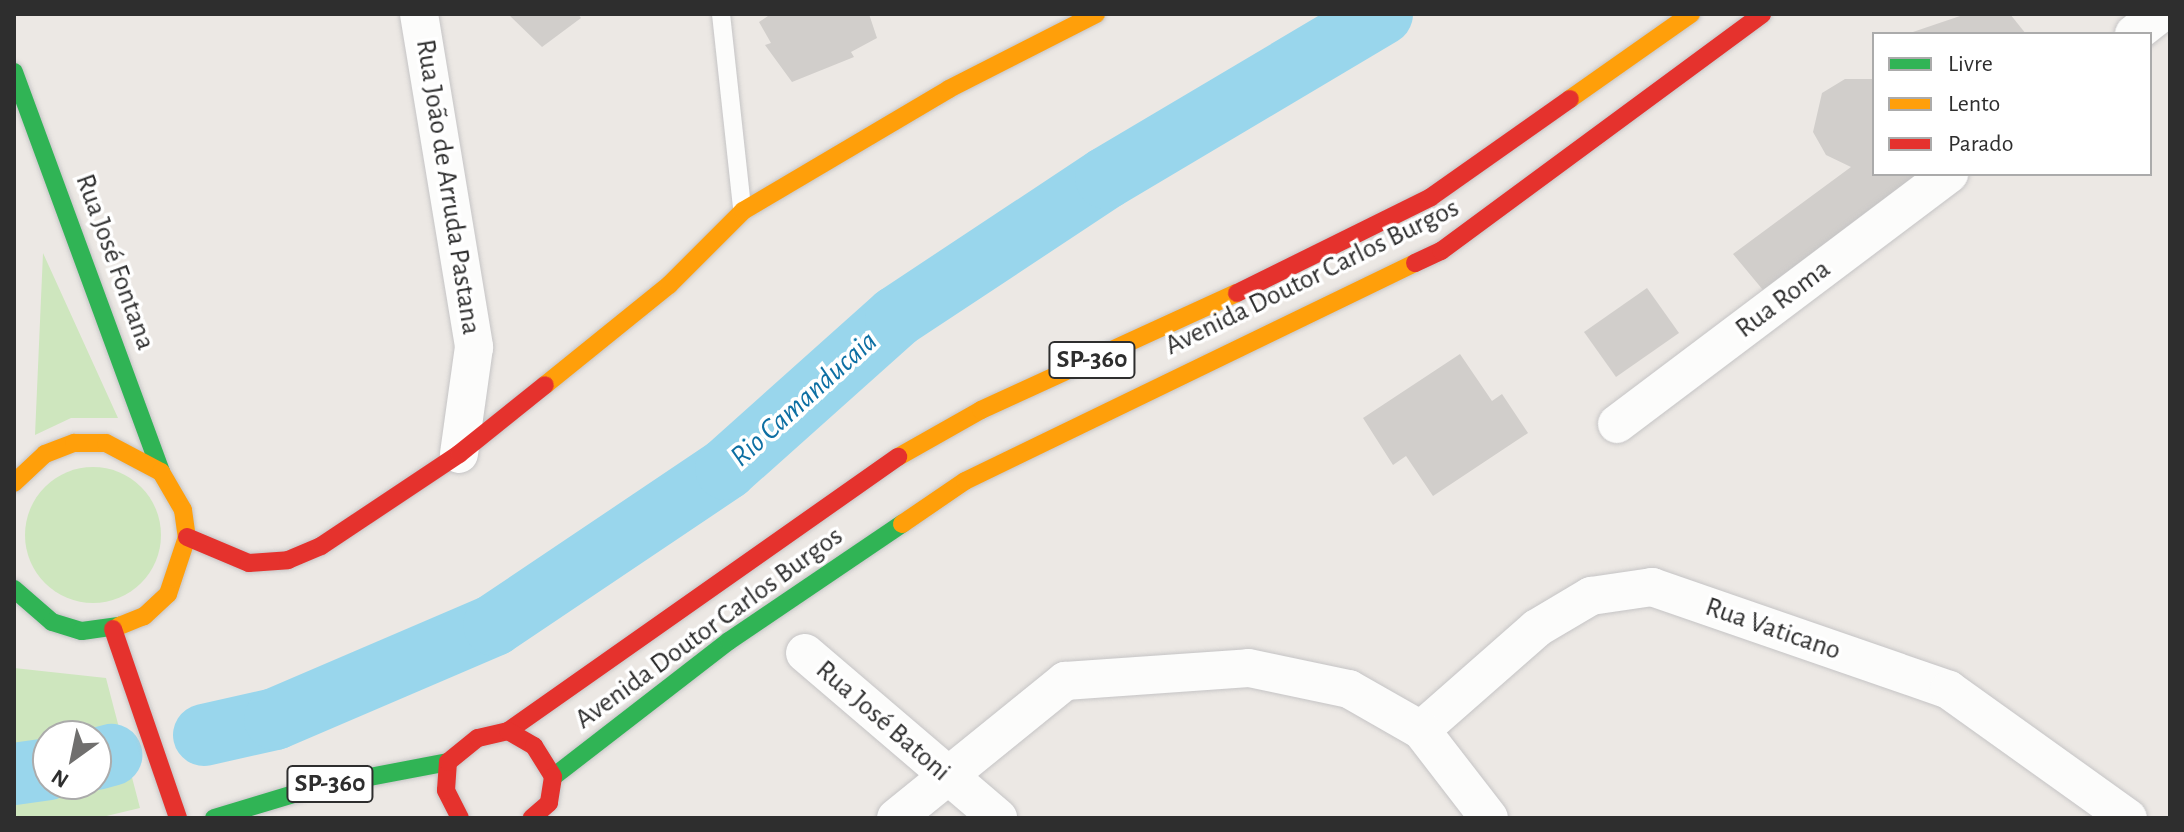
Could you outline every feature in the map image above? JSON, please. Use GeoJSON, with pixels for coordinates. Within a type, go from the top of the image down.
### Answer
{"type":"FeatureCollection","features":[{"type":"Feature","properties":{"kind":"main road"},"geometry":{"type":"LineString","coordinates":[[14,589],[52,622],[82,631],[113,629],[144,616],[168,594],[187,537],[240,561],[288,560],[361,521],[459,454],[669,285],[743,211],[949,89],[1096,14]]}},
{"type":"Feature","properties":{"kind":"main road","name":"Avenida Doutor Carlos Burgos"},"geometry":{"type":"LineString","coordinates":[[508,731],[903,453],[981,410],[1367,234],[1431,197],[1691,14]]}},
{"type":"Feature","properties":{"kind":"main road","name":"Avenida Doutor Carlos Burgos"},"geometry":{"type":"LineString","coordinates":[[553,777],[729,641],[965,481],[1441,251],[1762,14]]}},
{"type":"Feature","properties":{"kind":"main road","name":"Rua José Fontana"},"geometry":{"type":"LineString","coordinates":[[14,72],[161,472],[183,510],[187,537]]}},
{"type":"Feature","properties":{"kind":"main road"},"geometry":{"type":"LineString","coordinates":[[14,483],[45,454],[74,443],[106,443],[135,453],[161,472]]}},
{"type":"Feature","properties":{"kind":"main road"},"geometry":{"type":"LineString","coordinates":[[27,626],[52,622]]}},
{"type":"Feature","properties":{"kind":"main road"},"geometry":{"type":"LineString","coordinates":[[113,629],[130,668],[176,812]]}},
{"type":"Feature","properties":{"kind":"main road"},"geometry":{"type":"LineString","coordinates":[[508,731],[534,746],[553,777],[549,803],[532,818]]}},
{"type":"Feature","properties":{"kind":"main road","name":"SP-360"},"geometry":{"type":"LineString","coordinates":[[214,818],[317,787],[448,762],[478,738],[508,731]]}},
{"type":"Feature","properties":{"kind":"main road"},"geometry":{"type":"LineString","coordinates":[[448,762],[446,790],[460,818]]}},
{"type":"Feature","properties":{"kind":"main road"},"geometry":{"type":"LineString","coordinates":[[549,803],[562,818]]}},
{"type":"Feature","properties":{"kind":"street","name":"Rua João de Arruda Pastana"},"geometry":{"type":"LineString","coordinates":[[419,14],[474,347],[459,454]]}},
{"type":"Feature","properties":{"kind":"street"},"geometry":{"type":"LineString","coordinates":[[2137,32],[2160,14]]}},
{"type":"Feature","properties":{"kind":"street","name":"Rua Roma"},"geometry":{"type":"LineString","coordinates":[[1617,424],[1946,176]]}},
{"type":"Feature","properties":{"kind":"street","name":"Rua Vaticano"},"geometry":{"type":"LineString","coordinates":[[1421,730],[1537,628],[1591,596],[1652,587],[1949,690],[2123,817]]}},
{"type":"Feature","properties":{"kind":"street","name":"Rua José Batoni"},"geometry":{"type":"LineString","coordinates":[[805,653],[946,777],[998,818]]}},
{"type":"Feature","properties":{"kind":"street"},"geometry":{"type":"LineString","coordinates":[[896,818],[1065,681],[1249,668],[1349,689],[1421,730],[1489,818]]}},
{"type":"Feature","properties":{"kind":"lane"},"geometry":{"type":"LineString","coordinates":[[721,14],[743,211]]}},
{"type":"Feature","properties":{"kind":"green space"},"geometry":{"type":"Polygon","coordinates":[[[43,253],[118,418],[71,418],[35,435],[43,253]]]}},
{"type":"Feature","properties":{"kind":"green space"},"geometry":{"type":"Polygon","coordinates":[[[93,467],[119,472],[141,487],[156,509],[161,535],[156,561],[141,583],[119,598],[93,603],[67,598],[45,583],[30,561],[25,535],[30,509],[45,487],[67,472],[93,467]]]}},
{"type":"Feature","properties":{"kind":"green space"},"geometry":{"type":"Polygon","coordinates":[[[14,668],[106,678],[140,808],[98,818],[14,818],[14,668]]]}},
{"type":"Feature","properties":{"kind":"building"},"geometry":{"type":"Polygon","coordinates":[[[508,14],[578,14],[581,18],[542,47],[508,14]]]}},
{"type":"Feature","properties":{"kind":"building"},"geometry":{"type":"Polygon","coordinates":[[[771,14],[869,14],[877,38],[851,52],[854,57],[792,82],[765,45],[771,43],[759,22],[771,14]]]}},
{"type":"Feature","properties":{"kind":"building"},"geometry":{"type":"Polygon","coordinates":[[[1966,14],[2010,14],[2024,32],[1913,32],[1966,14]]]}},
{"type":"Feature","properties":{"kind":"building"},"geometry":{"type":"Polygon","coordinates":[[[1845,79],[1872,79],[1872,176],[1914,176],[1763,290],[1733,254],[1851,167],[1826,155],[1813,132],[1822,93],[1845,79]]]}},
{"type":"Feature","properties":{"kind":"building"},"geometry":{"type":"Polygon","coordinates":[[[1647,288],[1679,333],[1616,377],[1584,332],[1647,288]]]}},
{"type":"Feature","properties":{"kind":"building"},"geometry":{"type":"Polygon","coordinates":[[[1460,354],[1492,401],[1502,394],[1528,433],[1433,496],[1406,456],[1393,465],[1363,418],[1460,354]]]}},
{"type":"Feature","properties":{"kind":"waterway","name":"Rio Camanducaia"},"geometry":{"type":"LineString","coordinates":[[204,735],[275,719],[494,625],[726,469],[896,317],[1106,178],[1382,14]]}},
{"type":"Feature","properties":{"kind":"waterway","name":"Rio Camanducaia"},"geometry":{"type":"LineString","coordinates":[[14,774],[32,771]]}},
{"type":"Feature","properties":{"kind":"traffic: fast"},"geometry":{"type":"LineString","coordinates":[[14,72],[161,472]]}},
{"type":"Feature","properties":{"kind":"traffic: fast"},"geometry":{"type":"LineString","coordinates":[[553,777],[729,641],[902,524]]}},
{"type":"Feature","properties":{"kind":"traffic: fast"},"geometry":{"type":"LineString","coordinates":[[14,589],[52,622],[82,631],[119,626]]}},
{"type":"Feature","properties":{"kind":"traffic: fast"},"geometry":{"type":"LineString","coordinates":[[214,818],[317,787],[448,762]]}},
{"type":"Feature","properties":{"kind":"traffic: slow"},"geometry":{"type":"LineString","coordinates":[[545,385],[669,285],[743,211],[949,89],[1096,14]]}},
{"type":"Feature","properties":{"kind":"traffic: slow"},"geometry":{"type":"LineString","coordinates":[[1570,99],[1691,14]]}},
{"type":"Feature","properties":{"kind":"traffic: slow"},"geometry":{"type":"LineString","coordinates":[[902,524],[965,481],[1415,263]]}},
{"type":"Feature","properties":{"kind":"traffic: slow"},"geometry":{"type":"LineString","coordinates":[[898,457],[981,410],[1237,293]]}},
{"type":"Feature","properties":{"kind":"traffic: slow"},"geometry":{"type":"LineString","coordinates":[[14,483],[45,454],[74,443],[106,443],[161,472],[183,510],[187,537],[168,594],[144,616],[119,626]]}},
{"type":"Feature","properties":{"kind":"traffic: jam"},"geometry":{"type":"LineString","coordinates":[[1415,263],[1441,251],[1762,14]]}},
{"type":"Feature","properties":{"kind":"traffic: jam"},"geometry":{"type":"LineString","coordinates":[[1237,293],[1431,197],[1570,99]]}},
{"type":"Feature","properties":{"kind":"traffic: jam"},"geometry":{"type":"LineString","coordinates":[[187,537],[249,563],[288,560],[321,546],[459,454],[545,385]]}},
{"type":"Feature","properties":{"kind":"traffic: jam"},"geometry":{"type":"LineString","coordinates":[[508,731],[898,457]]}},
{"type":"Feature","properties":{"kind":"traffic: jam"},"geometry":{"type":"LineString","coordinates":[[113,629],[178,818]]}},
{"type":"Feature","properties":{"kind":"traffic: jam"},"geometry":{"type":"LineString","coordinates":[[460,818],[446,790],[448,762],[478,738],[508,731],[534,746],[553,777],[549,803],[532,818]]}}]}
